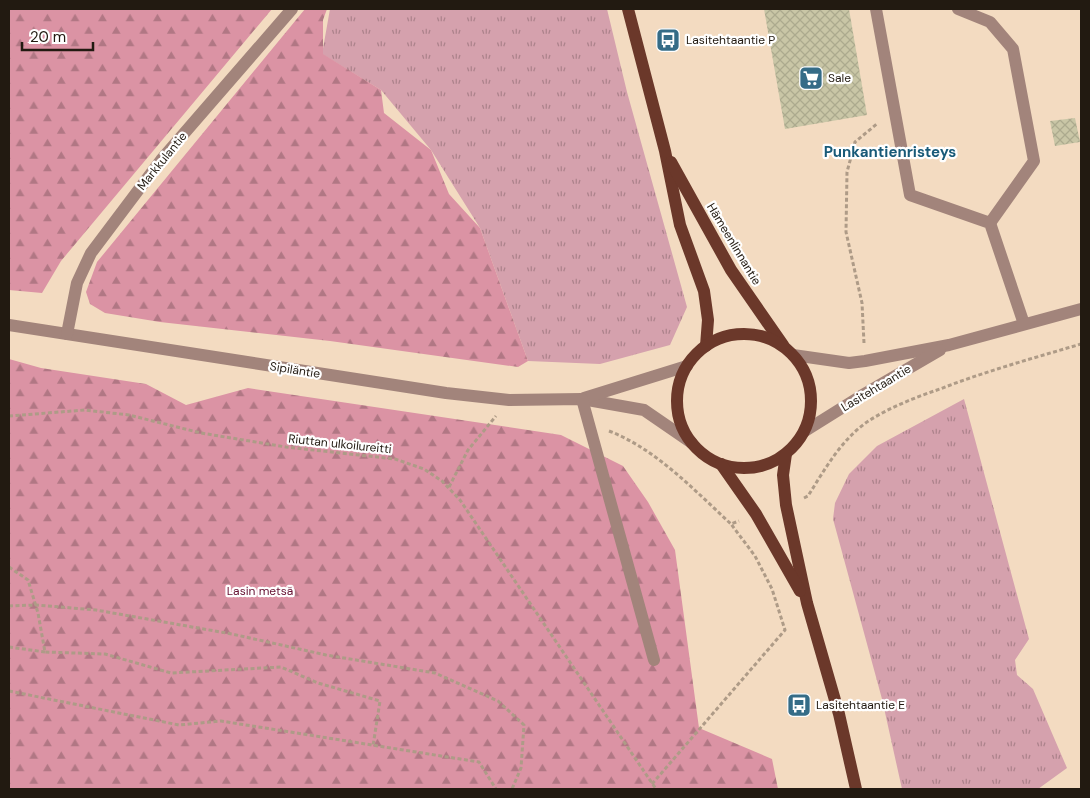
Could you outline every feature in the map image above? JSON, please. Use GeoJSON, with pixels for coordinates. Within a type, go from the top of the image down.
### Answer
{"type":"FeatureCollection","features":[{"type":"Feature","properties":{"kind":"main road","name":"Hämeenlinnantie"},"geometry":{"type":"LineString","coordinates":[[628,9],[665,151],[680,225],[704,292],[708,320],[706,346]]}},
{"type":"Feature","properties":{"kind":"main road","name":"Hämeenlinnantie"},"geometry":{"type":"LineString","coordinates":[[665,151],[731,270],[789,351]]}},
{"type":"Feature","properties":{"kind":"main road"},"geometry":{"type":"LineString","coordinates":[[750,334],[774,341],[789,351],[804,369],[811,390],[811,410],[805,431],[796,444],[786,454],[772,462],[750,468],[736,468],[721,464],[706,456],[692,443],[684,431],[678,408],[679,386],[687,366],[706,346],[728,336],[750,334]]}},
{"type":"Feature","properties":{"kind":"main road"},"geometry":{"type":"LineString","coordinates":[[786,454],[783,475],[786,505],[806,603],[838,714],[856,789]]}},
{"type":"Feature","properties":{"kind":"main road"},"geometry":{"type":"LineString","coordinates":[[721,464],[756,514],[806,603]]}},
{"type":"Feature","properties":{"kind":"street","name":"Markkulantie"},"geometry":{"type":"LineString","coordinates":[[67,334],[77,283],[91,253],[161,160],[292,9]]}},
{"type":"Feature","properties":{"kind":"street"},"geometry":{"type":"LineString","coordinates":[[876,9],[910,194],[990,223]]}},
{"type":"Feature","properties":{"kind":"street"},"geometry":{"type":"LineString","coordinates":[[958,9],[990,22],[1013,49],[1034,161],[990,223]]}},
{"type":"Feature","properties":{"kind":"street"},"geometry":{"type":"LineString","coordinates":[[990,223],[1024,324]]}},
{"type":"Feature","properties":{"kind":"street","name":"Lasitehtaantie"},"geometry":{"type":"LineString","coordinates":[[789,351],[849,363],[865,361],[949,346],[1081,309]]}},
{"type":"Feature","properties":{"kind":"street","name":"Sipiläntie"},"geometry":{"type":"LineString","coordinates":[[9,324],[446,393],[509,400],[582,399],[644,410],[692,443]]}},
{"type":"Feature","properties":{"kind":"street","name":"Lasitehtaantie"},"geometry":{"type":"LineString","coordinates":[[805,431],[861,396],[949,346]]}},
{"type":"Feature","properties":{"kind":"street","name":"Sipiläntie"},"geometry":{"type":"LineString","coordinates":[[582,399],[687,366]]}},
{"type":"Feature","properties":{"kind":"street"},"geometry":{"type":"LineString","coordinates":[[582,399],[654,660]]}},
{"type":"Feature","properties":{"kind":"path"},"geometry":{"type":"LineString","coordinates":[[865,361],[862,302],[846,232],[847,172],[855,142],[894,110]]}},
{"type":"Feature","properties":{"kind":"path"},"geometry":{"type":"LineString","coordinates":[[449,487],[468,450],[509,400]]}},
{"type":"Feature","properties":{"kind":"path","name":"Riuttan ulkoilureitti"},"geometry":{"type":"LineString","coordinates":[[9,416],[85,410],[129,415],[201,433],[286,447],[395,459],[424,469],[449,487],[460,500],[656,789]]}},
{"type":"Feature","properties":{"kind":"path"},"geometry":{"type":"LineString","coordinates":[[652,784],[785,630],[772,589],[755,556],[731,524]]}},
{"type":"Feature","properties":{"kind":"path"},"geometry":{"type":"LineString","coordinates":[[9,566],[28,580],[36,605],[45,652]]}},
{"type":"Feature","properties":{"kind":"path"},"geometry":{"type":"LineString","coordinates":[[9,606],[36,605],[96,610],[232,634],[326,655],[435,673],[498,701],[524,725],[521,768],[512,789]]}},
{"type":"Feature","properties":{"kind":"path"},"geometry":{"type":"LineString","coordinates":[[9,647],[45,652],[105,654],[171,673],[281,667],[318,683],[380,701],[373,746]]}},
{"type":"Feature","properties":{"kind":"path"},"geometry":{"type":"LineString","coordinates":[[9,691],[179,724],[221,721],[479,762],[496,789]]}},
{"type":"Feature","properties":{"kind":"green space"},"geometry":{"type":"Polygon","coordinates":[[[9,9],[272,9],[61,261],[42,293],[9,290],[9,9]]]}},
{"type":"Feature","properties":{"kind":"green space"},"geometry":{"type":"Polygon","coordinates":[[[305,9],[327,9],[323,20],[323,54],[381,90],[384,113],[431,150],[449,194],[480,228],[528,361],[518,367],[330,341],[160,322],[105,313],[90,304],[86,292],[97,262],[305,9]]]}},
{"type":"Feature","properties":{"kind":"green space"},"geometry":{"type":"Polygon","coordinates":[[[330,9],[607,9],[627,92],[687,307],[670,345],[600,364],[528,361],[480,228],[431,150],[381,90],[322,54],[330,9]]]}},
{"type":"Feature","properties":{"kind":"green space","name":"Lasin metsä"},"geometry":{"type":"Polygon","coordinates":[[[9,359],[41,368],[146,384],[186,405],[248,388],[561,435],[623,466],[648,502],[675,550],[699,728],[772,759],[778,789],[9,789],[9,359]]]}},
{"type":"Feature","properties":{"kind":"green space"},"geometry":{"type":"Polygon","coordinates":[[[964,399],[1029,639],[1015,660],[1017,675],[1033,689],[1067,768],[1038,789],[902,789],[882,699],[833,519],[835,503],[849,474],[877,446],[964,399]]]}},
{"type":"Feature","properties":{"kind":"building"},"geometry":{"type":"Polygon","coordinates":[[[764,9],[849,9],[867,115],[785,129],[764,9]]]}},
{"type":"Feature","properties":{"kind":"building"},"geometry":{"type":"Polygon","coordinates":[[[1075,118],[1080,142],[1055,146],[1050,121],[1075,118]]]}},
{"type":"Feature","properties":{"kind":"place","name":"Lasitehtaantie P"},"geometry":{"type":"Point","coordinates":[668,40]}},
{"type":"Feature","properties":{"kind":"place","name":"Sale"},"geometry":{"type":"Point","coordinates":[811,78]}},
{"type":"Feature","properties":{"kind":"place","name":"Lasitehtaantie E"},"geometry":{"type":"Point","coordinates":[799,705]}},
{"type":"Feature","properties":{"kind":"district","name":"Punkantienristeys"},"geometry":{"type":"Point","coordinates":[890,152]}}]}
